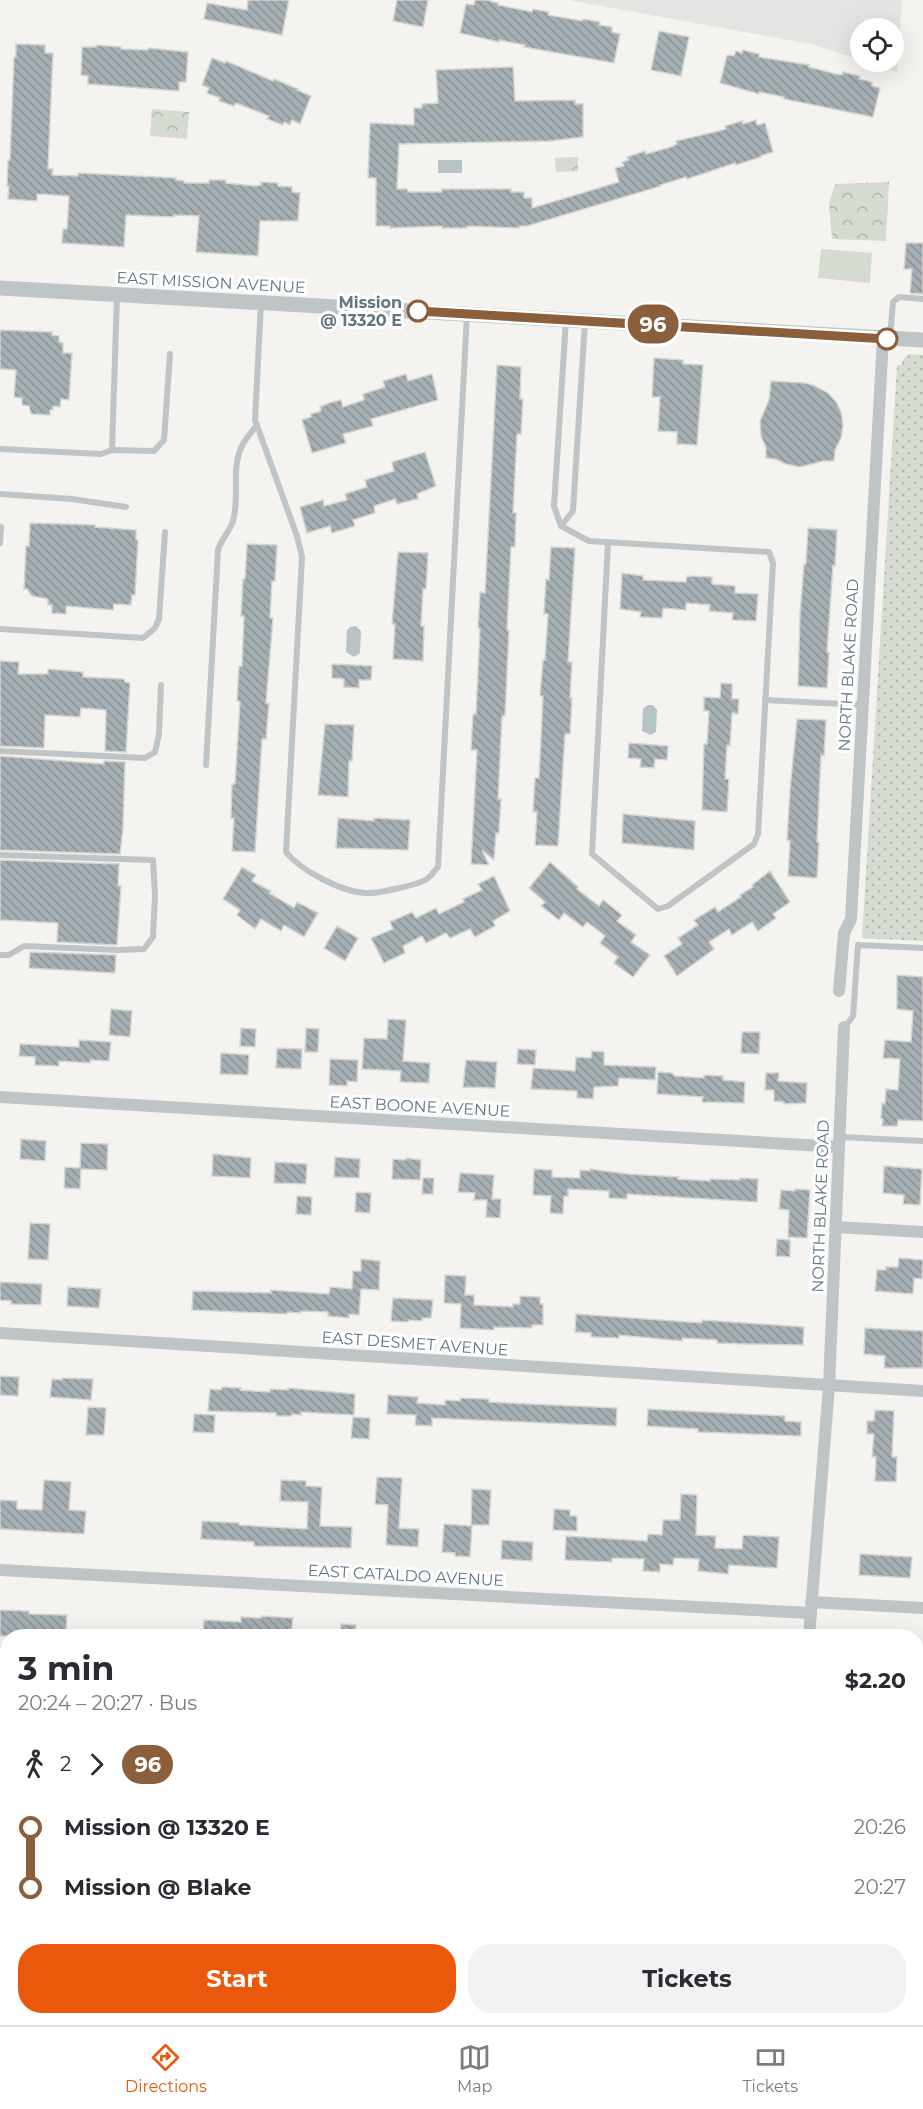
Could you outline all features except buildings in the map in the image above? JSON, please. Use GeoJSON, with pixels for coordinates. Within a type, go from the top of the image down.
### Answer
{"type":"FeatureCollection","features":[{"type":"Feature","properties":{"kind":"street","name":"EAST MISSION AVENUE"},"geometry":{"type":"LineString","coordinates":[[0,288],[923,340]]}},
{"type":"Feature","properties":{"kind":"street","name":"NORTH BLAKE ROAD"},"geometry":{"type":"LineString","coordinates":[[839,991],[844,933],[851,919],[886,338]]}},
{"type":"Feature","properties":{"kind":"street","name":"NORTH BLAKE ROAD"},"geometry":{"type":"LineString","coordinates":[[810,1629],[829,1386],[844,1028]]}},
{"type":"Feature","properties":{"kind":"street","name":"EAST BOONE AVENUE"},"geometry":{"type":"LineString","coordinates":[[0,1097],[839,1142]]}},
{"type":"Feature","properties":{"kind":"street"},"geometry":{"type":"LineString","coordinates":[[836,1227],[923,1232]]}},
{"type":"Feature","properties":{"kind":"street","name":"EAST DESMET AVENUE"},"geometry":{"type":"LineString","coordinates":[[0,1333],[829,1386]]}},
{"type":"Feature","properties":{"kind":"street"},"geometry":{"type":"LineString","coordinates":[[829,1386],[923,1391]]}},
{"type":"Feature","properties":{"kind":"street","name":"EAST CATALDO AVENUE"},"geometry":{"type":"LineString","coordinates":[[0,1570],[811,1608],[923,1608]]}},
{"type":"Feature","properties":{"kind":"lane"},"geometry":{"type":"LineString","coordinates":[[112,450],[117,294]]}},
{"type":"Feature","properties":{"kind":"lane"},"geometry":{"type":"LineString","coordinates":[[886,338],[893,302],[899,297],[923,299]]}},
{"type":"Feature","properties":{"kind":"lane"},"geometry":{"type":"LineString","coordinates":[[261,302],[255,420],[297,536],[302,557],[286,852],[293,860],[334,885],[367,893],[426,880],[438,867],[467,314]]}},
{"type":"Feature","properties":{"kind":"lane"},"geometry":{"type":"LineString","coordinates":[[566,319],[554,506],[561,526],[589,541],[608,542],[769,552],[774,563],[758,834],[754,844],[668,906],[658,909],[592,854],[608,542]]}},
{"type":"Feature","properties":{"kind":"lane"},"geometry":{"type":"LineString","coordinates":[[561,526],[573,511],[585,320]]}},
{"type":"Feature","properties":{"kind":"lane"},"geometry":{"type":"LineString","coordinates":[[0,449],[101,454],[112,450],[154,451],[164,440],[170,354]]}},
{"type":"Feature","properties":{"kind":"lane"},"geometry":{"type":"LineString","coordinates":[[206,765],[218,550],[222,538],[232,523],[236,505],[236,471],[241,447],[257,425]]}},
{"type":"Feature","properties":{"kind":"lane"},"geometry":{"type":"LineString","coordinates":[[0,494],[72,499],[126,507]]}},
{"type":"Feature","properties":{"kind":"lane"},"geometry":{"type":"LineString","coordinates":[[0,543],[1,527]]}},
{"type":"Feature","properties":{"kind":"lane"},"geometry":{"type":"LineString","coordinates":[[0,629],[143,638],[155,628],[159,619],[165,532]]}},
{"type":"Feature","properties":{"kind":"lane"},"geometry":{"type":"LineString","coordinates":[[0,751],[145,758],[155,752],[159,734],[161,685]]}},
{"type":"Feature","properties":{"kind":"lane"},"geometry":{"type":"LineString","coordinates":[[765,700],[863,705]]}},
{"type":"Feature","properties":{"kind":"lane"},"geometry":{"type":"LineString","coordinates":[[0,855],[153,860],[155,895],[153,937],[144,949],[24,946],[9,955],[0,955]]}},
{"type":"Feature","properties":{"kind":"lane"},"geometry":{"type":"LineString","coordinates":[[844,1028],[853,1016],[858,945],[923,948]]}},
{"type":"Feature","properties":{"kind":"lane"},"geometry":{"type":"LineString","coordinates":[[839,1142],[923,1141]]}},
{"type":"Feature","properties":{"kind":"shaded area"},"geometry":{"type":"Polygon","coordinates":[[[568,0],[902,0],[901,18],[850,18],[850,56],[811,44],[568,0]]]}},
{"type":"Feature","properties":{"kind":"shaded area"},"geometry":{"type":"Polygon","coordinates":[[[438,160],[462,160],[462,173],[438,173],[438,160]]]}},
{"type":"Feature","properties":{"kind":"shaded area"},"geometry":{"type":"Polygon","coordinates":[[[356,626],[361,631],[360,653],[354,657],[346,652],[347,630],[356,626]]]}},
{"type":"Feature","properties":{"kind":"shaded area"},"geometry":{"type":"Polygon","coordinates":[[[648,705],[653,705],[657,710],[656,732],[651,735],[642,731],[643,709],[648,705]]]}},
{"type":"Feature","properties":{"kind":"green space"},"geometry":{"type":"Polygon","coordinates":[[[152,109],[189,112],[187,139],[150,136],[152,109]]]}},
{"type":"Feature","properties":{"kind":"green space"},"geometry":{"type":"Polygon","coordinates":[[[578,157],[578,171],[556,172],[555,158],[578,157]]]}},
{"type":"Feature","properties":{"kind":"green space"},"geometry":{"type":"Polygon","coordinates":[[[889,182],[886,241],[832,239],[829,204],[835,184],[889,182]]]}},
{"type":"Feature","properties":{"kind":"green space"},"geometry":{"type":"Polygon","coordinates":[[[821,249],[872,253],[870,283],[818,278],[821,249]]]}},
{"type":"Feature","properties":{"kind":"green space"},"geometry":{"type":"Polygon","coordinates":[[[909,354],[923,355],[923,941],[862,938],[897,365],[901,365],[909,354]]]}},
{"type":"Feature","properties":{"kind":"bus line","name":"96"},"geometry":{"type":"LineString","coordinates":[[418,311],[887,339]]}},
{"type":"Feature","properties":{"kind":"place","name":"Mission @ 13320 E"},"geometry":{"type":"Point","coordinates":[418,311]}}]}
